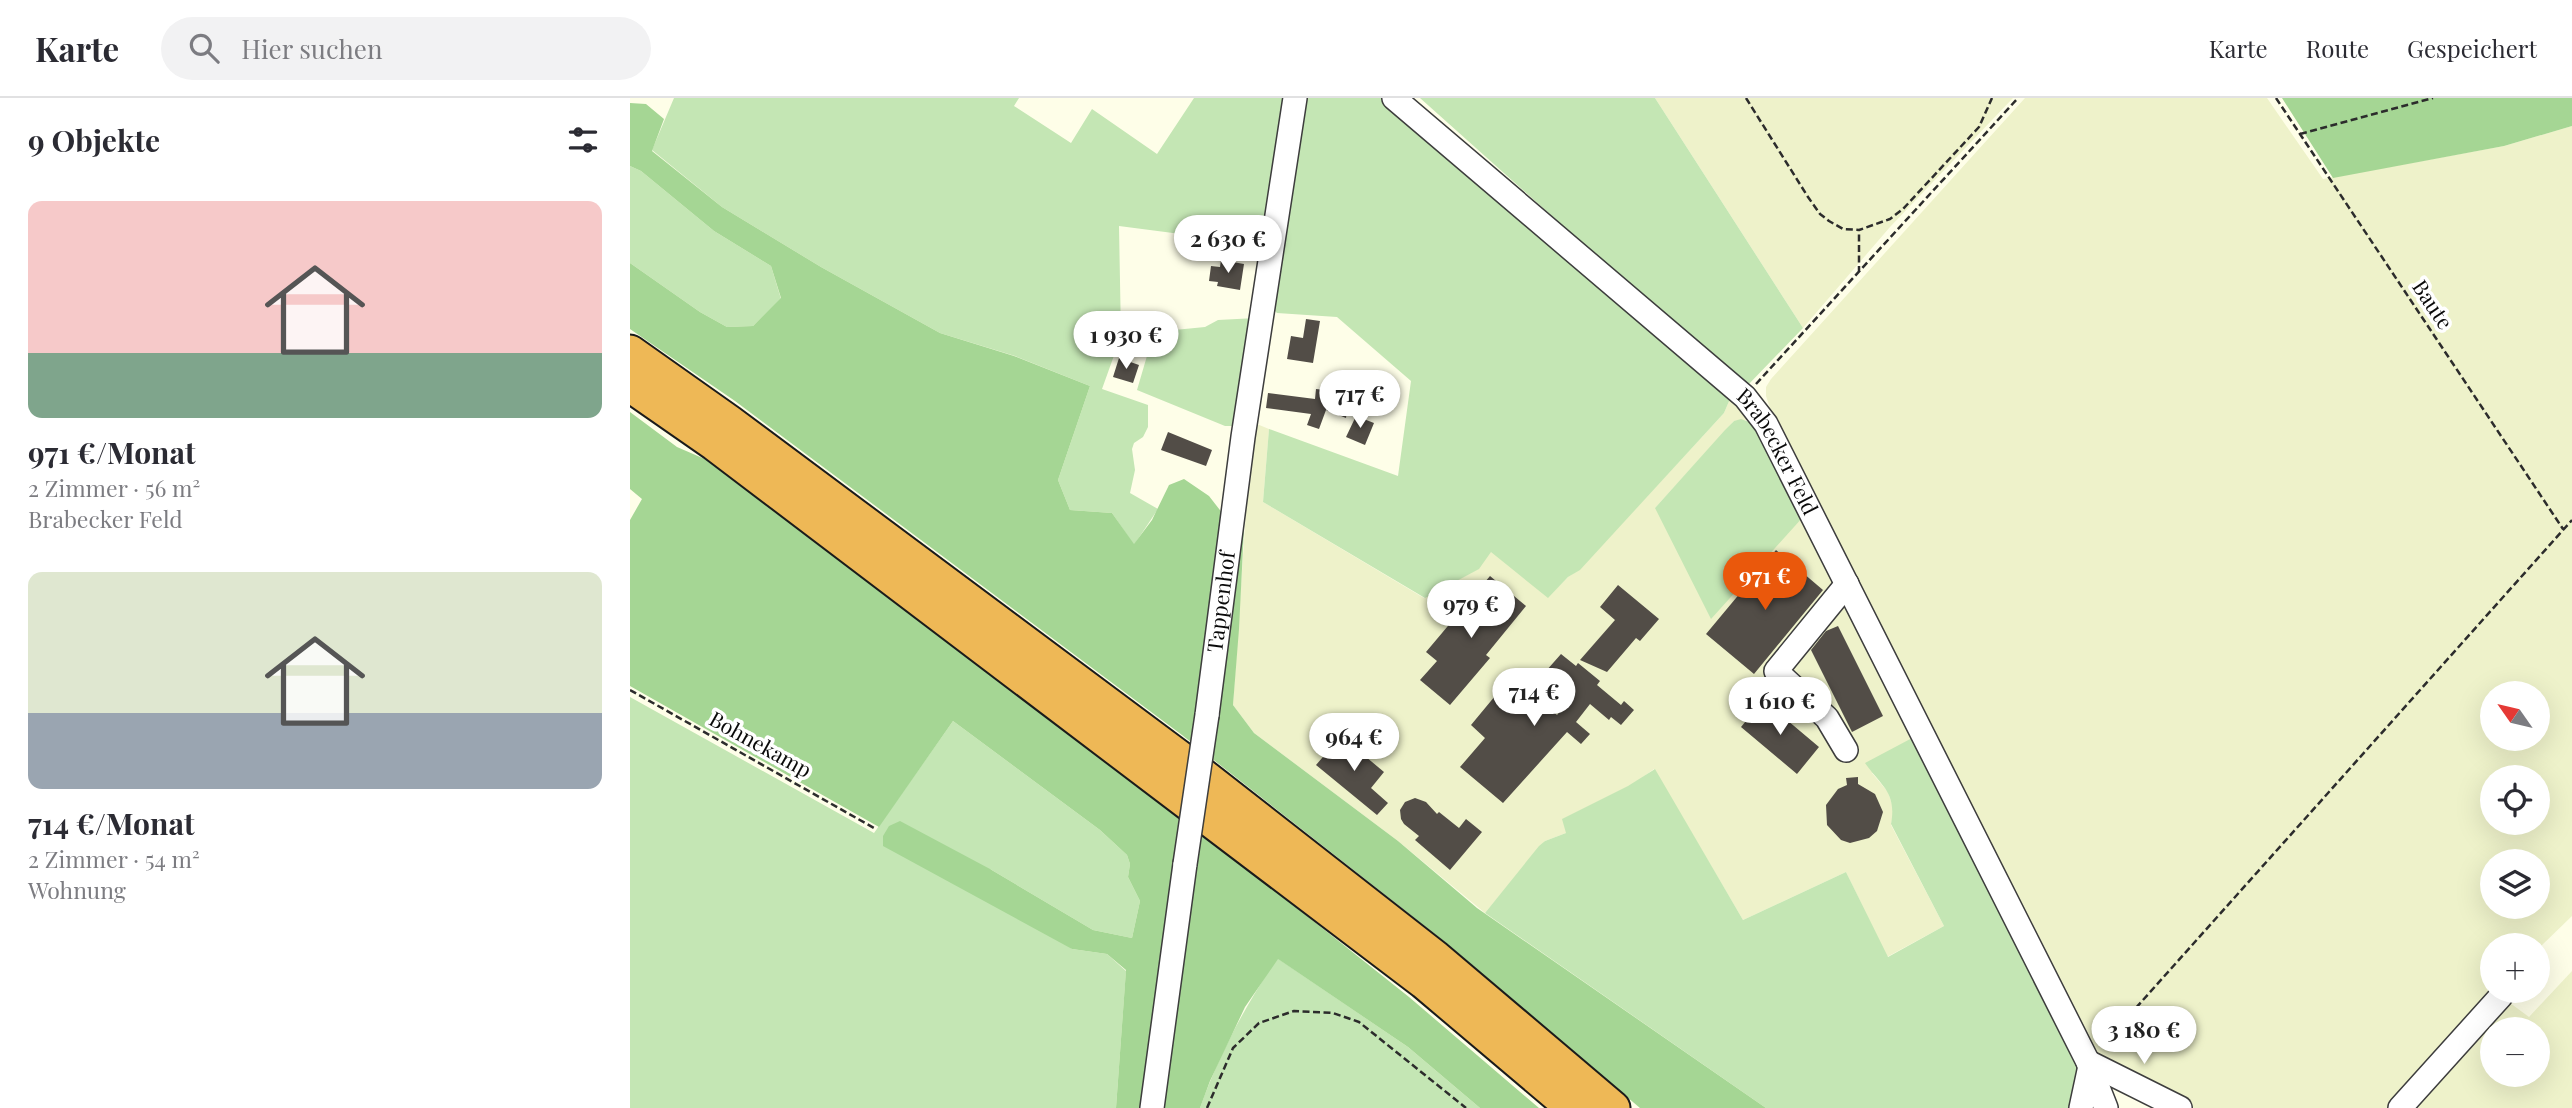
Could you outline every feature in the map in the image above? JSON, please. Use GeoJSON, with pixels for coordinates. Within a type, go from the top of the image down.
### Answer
{"type":"FeatureCollection","features":[{"type":"Feature","properties":{"kind":"highway"},"geometry":{"type":"LineString","coordinates":[[630,352],[729,422],[1184,761],[1436,958],[1613,1108]]}},
{"type":"Feature","properties":{"kind":"highway"},"geometry":{"type":"LineString","coordinates":[[630,385],[715,444],[1413,973],[1573,1108]]}},
{"type":"Feature","properties":{"kind":"street","name":"Tappenhof"},"geometry":{"type":"LineString","coordinates":[[1152,1108],[1243,437],[1294,98]]}},
{"type":"Feature","properties":{"kind":"street","name":"Brabecker Feld"},"geometry":{"type":"LineString","coordinates":[[1394,98],[1745,397],[1766,424],[2089,1064],[2106,1108]]}},
{"type":"Feature","properties":{"kind":"street"},"geometry":{"type":"LineString","coordinates":[[1846,750],[1827,718],[1776,671],[1847,584]]}},
{"type":"Feature","properties":{"kind":"street"},"geometry":{"type":"LineString","coordinates":[[2400,1108],[2495,1003]]}},
{"type":"Feature","properties":{"kind":"street"},"geometry":{"type":"LineString","coordinates":[[2081,1108],[2089,1064],[2180,1108]]}},
{"type":"Feature","properties":{"kind":"path"},"geometry":{"type":"LineString","coordinates":[[1746,98],[1820,214],[1843,229],[1859,230],[1890,219],[1903,209],[1979,127],[1992,98]]}},
{"type":"Feature","properties":{"kind":"path"},"geometry":{"type":"LineString","coordinates":[[1745,397],[2018,98]]}},
{"type":"Feature","properties":{"kind":"path","name":"Baute"},"geometry":{"type":"LineString","coordinates":[[2276,98],[2564,529]]}},
{"type":"Feature","properties":{"kind":"path"},"geometry":{"type":"LineString","coordinates":[[2300,134],[2433,98]]}},
{"type":"Feature","properties":{"kind":"path"},"geometry":{"type":"LineString","coordinates":[[1859,230],[1859,273]]}},
{"type":"Feature","properties":{"kind":"path"},"geometry":{"type":"LineString","coordinates":[[2089,1064],[2572,520]]}},
{"type":"Feature","properties":{"kind":"path","name":"Bohnekamp"},"geometry":{"type":"LineString","coordinates":[[630,690],[874,828]]}},
{"type":"Feature","properties":{"kind":"path"},"geometry":{"type":"LineString","coordinates":[[1207,1108],[1233,1048],[1259,1023],[1294,1011],[1333,1013],[1359,1022],[1466,1108]]}},
{"type":"Feature","properties":{"kind":"green space"},"geometry":{"type":"Polygon","coordinates":[[[674,98],[1019,98],[1014,106],[1071,143],[1092,109],[1157,154],[1194,98],[1289,98],[1266,250],[1196,236],[1119,226],[1121,336],[1102,389],[1148,405],[1148,427],[1132,449],[1135,470],[1130,493],[1158,509],[1134,545],[1112,513],[1070,510],[1058,480],[1090,386],[1015,356],[940,333],[821,267],[722,207],[652,150],[674,98]]]}},
{"type":"Feature","properties":{"kind":"green space"},"geometry":{"type":"Polygon","coordinates":[[[1299,98],[1387,98],[1730,399],[1724,413],[1580,570],[1568,577],[1548,598],[1491,552],[1479,569],[1425,598],[1263,502],[1269,429],[1398,476],[1411,381],[1337,317],[1277,313],[1270,306],[1299,98]]]}},
{"type":"Feature","properties":{"kind":"green space"},"geometry":{"type":"Polygon","coordinates":[[[1420,98],[1655,98],[1803,328],[1747,386],[1739,383],[1420,98]]]}},
{"type":"Feature","properties":{"kind":"green space"},"geometry":{"type":"Polygon","coordinates":[[[1655,98],[2013,98],[1890,227],[1803,328],[1655,98]]]}},
{"type":"Feature","properties":{"kind":"green space"},"geometry":{"type":"Polygon","coordinates":[[[2025,98],[2267,98],[2323,179],[2504,146],[2572,126],[2572,916],[2550,937],[2550,933],[2480,933],[2481,1003],[2392,1108],[2194,1108],[2100,1062],[1772,414],[1766,387],[2025,98]]]}},
{"type":"Feature","properties":{"kind":"green space"},"geometry":{"type":"Polygon","coordinates":[[[2282,98],[2572,98],[2572,126],[2504,146],[2333,178],[2282,98]]]}},
{"type":"Feature","properties":{"kind":"green space"},"geometry":{"type":"Polygon","coordinates":[[[630,103],[646,104],[664,119],[652,151],[722,207],[821,267],[940,333],[1014,356],[1090,386],[1058,480],[1070,510],[1112,513],[1134,544],[1152,520],[1169,485],[1184,479],[1209,496],[1223,514],[1245,508],[1233,705],[1254,733],[1398,841],[1477,908],[1766,1108],[1640,1108],[1445,942],[1182,735],[735,401],[630,329],[630,263],[700,312],[727,327],[753,326],[781,298],[771,266],[714,231],[641,171],[630,166],[630,103]]]}},
{"type":"Feature","properties":{"kind":"green space"},"geometry":{"type":"Polygon","coordinates":[[[630,166],[641,171],[714,231],[771,266],[781,299],[753,326],[727,327],[700,312],[630,263],[630,166]]]}},
{"type":"Feature","properties":{"kind":"green space"},"geometry":{"type":"Polygon","coordinates":[[[1256,318],[1241,420],[1233,426],[1225,426],[1137,390],[1154,332],[1205,327],[1218,320],[1256,318]]]}},
{"type":"Feature","properties":{"kind":"green space"},"geometry":{"type":"Polygon","coordinates":[[[1730,399],[1749,420],[1734,421],[1655,508],[1803,517],[1914,737],[1872,773],[1888,792],[1894,810],[1891,825],[1944,926],[1887,957],[1846,872],[1743,920],[1654,769],[1566,833],[1545,841],[1485,913],[1398,841],[1254,733],[1233,705],[1252,422],[1269,429],[1263,502],[1424,598],[1478,569],[1491,551],[1548,597],[1580,569],[1724,413],[1730,399]]]}},
{"type":"Feature","properties":{"kind":"green space"},"geometry":{"type":"Polygon","coordinates":[[[630,412],[677,447],[707,460],[1171,808],[1409,997],[1539,1108],[1480,1108],[1408,1047],[1278,959],[1245,1007],[1200,1108],[1116,1108],[1126,970],[1107,954],[1072,949],[883,846],[883,836],[889,826],[900,821],[990,869],[1093,930],[1132,938],[1140,901],[1128,877],[1130,864],[1127,855],[1100,830],[953,721],[879,827],[630,686],[630,520],[642,499],[630,489],[630,412]]]}},
{"type":"Feature","properties":{"kind":"green space"},"geometry":{"type":"Polygon","coordinates":[[[1741,419],[1755,424],[1803,517],[1711,619],[1655,508],[1725,430],[1734,421],[1741,419]]]}},
{"type":"Feature","properties":{"kind":"green space"},"geometry":{"type":"Polygon","coordinates":[[[630,697],[874,833],[953,721],[1100,830],[1127,855],[1130,864],[1128,877],[1140,901],[1132,938],[1093,930],[990,869],[1072,949],[1107,954],[1126,971],[1116,1108],[630,1108],[630,697]]]}},
{"type":"Feature","properties":{"kind":"green space"},"geometry":{"type":"Polygon","coordinates":[[[1914,737],[2078,1068],[2076,1108],[1766,1108],[1485,913],[1539,846],[1566,833],[1562,819],[1628,786],[1655,769],[1743,920],[1846,872],[1888,957],[1944,926],[1891,824],[1890,797],[1865,763],[1914,737]]]}},
{"type":"Feature","properties":{"kind":"green space"},"geometry":{"type":"Polygon","coordinates":[[[1277,958],[1408,1047],[1480,1108],[1200,1108],[1234,1030],[1277,958]]]}},
{"type":"Feature","properties":{"kind":"green space"},"geometry":{"type":"Polygon","coordinates":[[[2572,971],[2572,1108],[2404,1108],[2480,1028],[2480,1087],[2550,1087],[2550,1017],[2529,1017],[2542,1003],[2550,1003],[2550,995],[2572,971]]]}},
{"type":"Feature","properties":{"kind":"green space"},"geometry":{"type":"Polygon","coordinates":[[[2503,1003],[2510,1003],[2529,1017],[2490,1017],[2503,1003]]]}},
{"type":"Feature","properties":{"kind":"building"},"geometry":{"type":"Polygon","coordinates":[[[1221,260],[1244,264],[1240,290],[1217,286],[1218,282],[1209,281],[1211,266],[1220,267],[1221,260]]]}},
{"type":"Feature","properties":{"kind":"building"},"geometry":{"type":"Polygon","coordinates":[[[1306,319],[1320,321],[1313,363],[1287,359],[1291,336],[1303,338],[1306,319]]]}},
{"type":"Feature","properties":{"kind":"building"},"geometry":{"type":"Polygon","coordinates":[[[1119,358],[1139,365],[1133,383],[1113,377],[1119,358]]]}},
{"type":"Feature","properties":{"kind":"building"},"geometry":{"type":"Polygon","coordinates":[[[1337,378],[1351,380],[1346,418],[1326,410],[1319,429],[1307,425],[1311,414],[1266,408],[1268,393],[1315,399],[1316,389],[1335,391],[1337,378]]]}},
{"type":"Feature","properties":{"kind":"building"},"geometry":{"type":"Polygon","coordinates":[[[1356,416],[1374,423],[1365,445],[1346,437],[1356,416]]]}},
{"type":"Feature","properties":{"kind":"building"},"geometry":{"type":"Polygon","coordinates":[[[1168,432],[1212,450],[1206,466],[1161,450],[1168,432]]]}},
{"type":"Feature","properties":{"kind":"building"},"geometry":{"type":"Polygon","coordinates":[[[1776,550],[1823,590],[1754,674],[1706,634],[1776,550]]]}},
{"type":"Feature","properties":{"kind":"building"},"geometry":{"type":"Polygon","coordinates":[[[1490,576],[1526,606],[1486,655],[1490,658],[1450,705],[1420,680],[1437,661],[1426,652],[1490,576]]]}},
{"type":"Feature","properties":{"kind":"building"},"geometry":{"type":"Polygon","coordinates":[[[1618,585],[1659,619],[1640,641],[1636,638],[1607,672],[1580,660],[1615,620],[1600,607],[1618,585]]]}},
{"type":"Feature","properties":{"kind":"building"},"geometry":{"type":"Polygon","coordinates":[[[1838,626],[1883,716],[1852,732],[1811,650],[1826,631],[1838,626]]]}},
{"type":"Feature","properties":{"kind":"building"},"geometry":{"type":"Polygon","coordinates":[[[1561,654],[1576,666],[1578,663],[1600,681],[1597,685],[1621,705],[1624,701],[1634,710],[1621,725],[1611,717],[1609,720],[1590,704],[1576,722],[1590,734],[1581,744],[1567,732],[1503,803],[1460,767],[1485,738],[1471,725],[1505,684],[1520,697],[1527,689],[1557,715],[1574,695],[1546,671],[1561,654]]]}},
{"type":"Feature","properties":{"kind":"building"},"geometry":{"type":"Polygon","coordinates":[[[1763,700],[1819,747],[1797,774],[1741,727],[1763,700]]]}},
{"type":"Feature","properties":{"kind":"building"},"geometry":{"type":"Polygon","coordinates":[[[1341,736],[1384,772],[1371,788],[1388,803],[1377,815],[1316,765],[1341,736]]]}},
{"type":"Feature","properties":{"kind":"building"},"geometry":{"type":"Polygon","coordinates":[[[1858,777],[1858,784],[1875,794],[1883,812],[1877,831],[1869,838],[1850,843],[1841,840],[1827,825],[1826,805],[1838,789],[1847,785],[1846,778],[1858,777]]]}},
{"type":"Feature","properties":{"kind":"building"},"geometry":{"type":"Polygon","coordinates":[[[1415,798],[1426,802],[1437,814],[1439,812],[1459,828],[1466,819],[1482,832],[1450,870],[1415,840],[1419,836],[1401,819],[1400,810],[1405,802],[1415,798]]]}}]}
